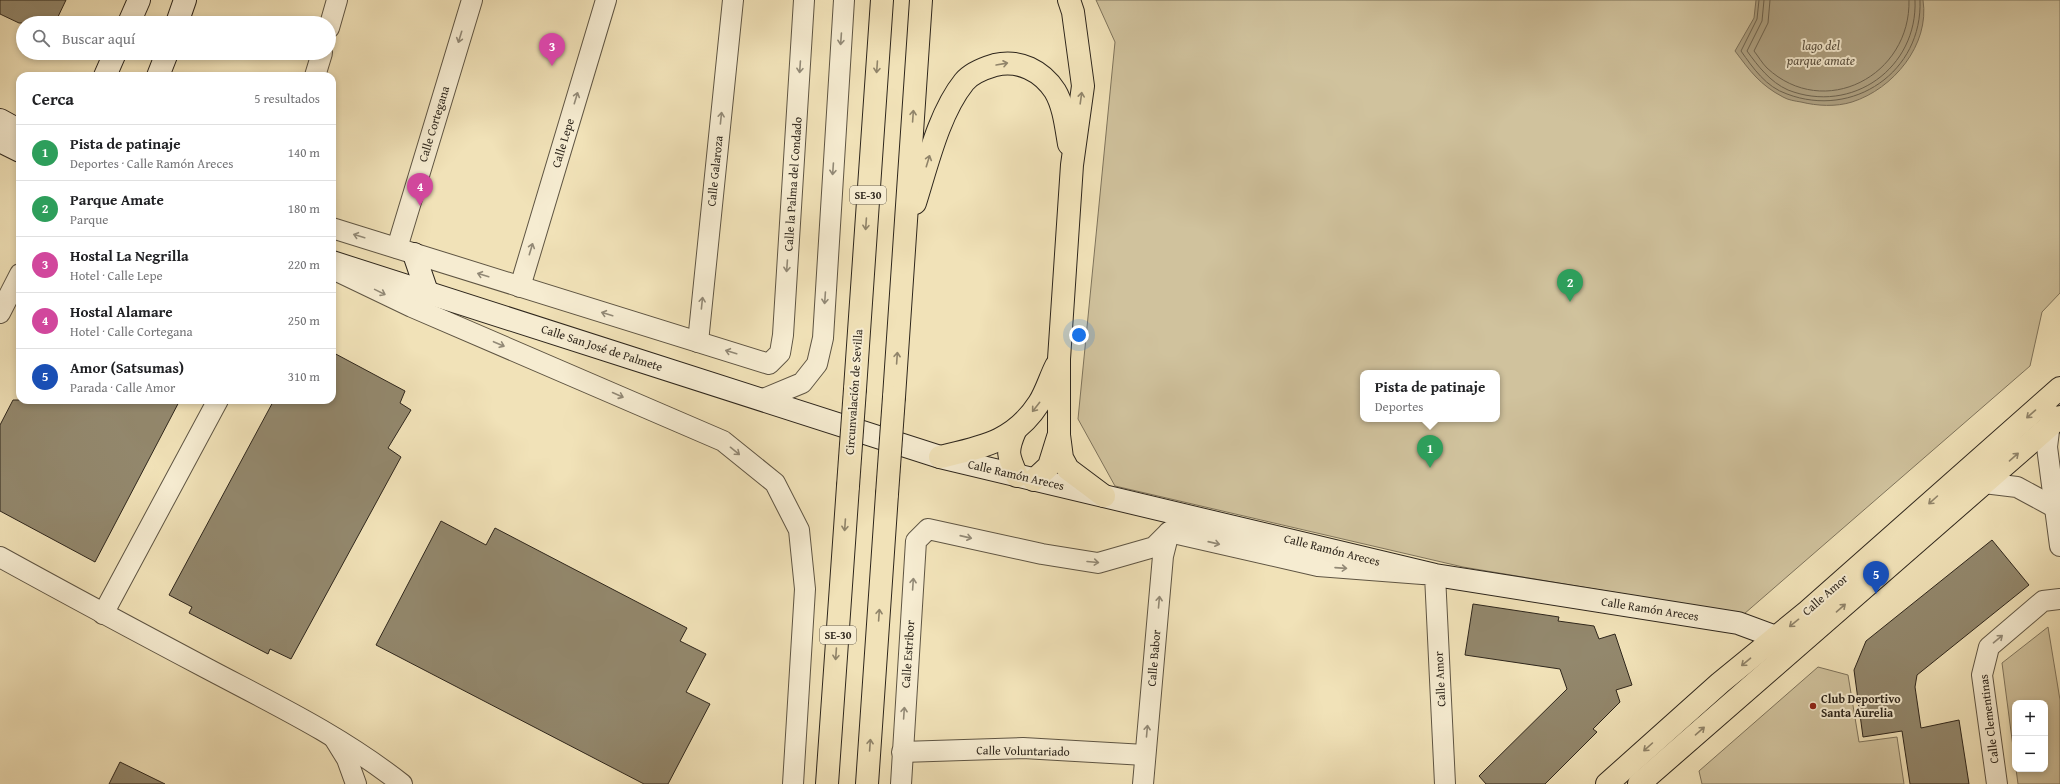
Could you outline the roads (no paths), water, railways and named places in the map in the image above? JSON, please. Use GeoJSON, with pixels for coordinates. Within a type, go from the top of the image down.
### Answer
{"type":"FeatureCollection","features":[{"type":"Feature","properties":{"kind":"main road","name":"Circunvalación de Sevilla"},"geometry":{"type":"LineString","coordinates":[[827,784],[882,0]]}},
{"type":"Feature","properties":{"kind":"main road"},"geometry":{"type":"LineString","coordinates":[[867,784],[921,0]]}},
{"type":"Feature","properties":{"kind":"main road"},"geometry":{"type":"LineString","coordinates":[[1069,0],[1073,12],[1083,86],[1072,165],[1059,359],[1059,435],[1062,458],[1068,469],[1104,496]]}},
{"type":"Feature","properties":{"kind":"main road"},"geometry":{"type":"LineString","coordinates":[[904,238],[938,130],[964,81],[984,68],[1006,62],[1026,65],[1047,82],[1055,92],[1065,121],[1072,165]]}},
{"type":"Feature","properties":{"kind":"main road"},"geometry":{"type":"LineString","coordinates":[[1059,359],[1039,402],[1015,431],[1008,446],[1009,459],[1026,478],[1049,466],[1059,435]]}},
{"type":"Feature","properties":{"kind":"main road","name":"Calle Amor"},"geometry":{"type":"LineString","coordinates":[[1607,784],[1720,683],[1783,644],[1808,611],[2057,390]]}},
{"type":"Feature","properties":{"kind":"main road","name":"Calle Amor"},"geometry":{"type":"LineString","coordinates":[[1639,784],[1783,644],[1984,483],[2055,421]]}},
{"type":"Feature","properties":{"kind":"main road"},"geometry":{"type":"LineString","coordinates":[[940,457],[988,445],[1015,431]]}},
{"type":"Feature","properties":{"kind":"street"},"geometry":{"type":"LineString","coordinates":[[132,16],[139,0]]}},
{"type":"Feature","properties":{"kind":"street"},"geometry":{"type":"LineString","coordinates":[[179,16],[185,0]]}},
{"type":"Feature","properties":{"kind":"street"},"geometry":{"type":"LineString","coordinates":[[332,16],[337,0]]}},
{"type":"Feature","properties":{"kind":"street","name":"Calle Cortegana"},"geometry":{"type":"LineString","coordinates":[[406,251],[472,0]]}},
{"type":"Feature","properties":{"kind":"street","name":"Calle Lepe"},"geometry":{"type":"LineString","coordinates":[[520,287],[606,0]]}},
{"type":"Feature","properties":{"kind":"street","name":"Calle Galaroza"},"geometry":{"type":"LineString","coordinates":[[698,342],[733,0]]}},
{"type":"Feature","properties":{"kind":"street","name":"Calle la Palma del Condado"},"geometry":{"type":"LineString","coordinates":[[698,342],[769,364],[780,353],[783,335],[804,0]]}},
{"type":"Feature","properties":{"kind":"street"},"geometry":{"type":"LineString","coordinates":[[761,400],[802,383],[817,364],[823,338],[844,0]]}},
{"type":"Feature","properties":{"kind":"street"},"geometry":{"type":"LineString","coordinates":[[107,72],[112,60]]}},
{"type":"Feature","properties":{"kind":"street"},"geometry":{"type":"LineString","coordinates":[[159,72],[164,60]]}},
{"type":"Feature","properties":{"kind":"street"},"geometry":{"type":"LineString","coordinates":[[316,72],[320,60]]}},
{"type":"Feature","properties":{"kind":"street"},"geometry":{"type":"LineString","coordinates":[[11,130],[16,142]]}},
{"type":"Feature","properties":{"kind":"street"},"geometry":{"type":"LineString","coordinates":[[336,229],[698,342]]}},
{"type":"Feature","properties":{"kind":"street"},"geometry":{"type":"LineString","coordinates":[[406,251],[427,292]]}},
{"type":"Feature","properties":{"kind":"street","name":"Calle San José de Palmete"},"geometry":{"type":"LineString","coordinates":[[336,263],[872,435]]}},
{"type":"Feature","properties":{"kind":"street"},"geometry":{"type":"LineString","coordinates":[[336,270],[412,307],[723,441],[775,483],[799,530],[805,589],[793,784]]}},
{"type":"Feature","properties":{"kind":"street"},"geometry":{"type":"LineString","coordinates":[[0,313],[16,282]]}},
{"type":"Feature","properties":{"kind":"street"},"geometry":{"type":"LineString","coordinates":[[2057,390],[2055,421],[2047,447],[2060,546]]}},
{"type":"Feature","properties":{"kind":"street"},"geometry":{"type":"LineString","coordinates":[[103,614],[216,404]]}},
{"type":"Feature","properties":{"kind":"street","name":"Calle Ramón Areces"},"geometry":{"type":"LineString","coordinates":[[872,435],[940,457],[1435,575],[1738,623],[1783,644]]}},
{"type":"Feature","properties":{"kind":"street"},"geometry":{"type":"LineString","coordinates":[[1984,483],[2017,487],[2054,507]]}},
{"type":"Feature","properties":{"kind":"street","name":"Calle Estribor"},"geometry":{"type":"LineString","coordinates":[[900,784],[916,541],[928,528],[1042,554],[1098,563],[1154,547],[1168,532]]}},
{"type":"Feature","properties":{"kind":"street"},"geometry":{"type":"LineString","coordinates":[[1168,532],[1318,566],[1435,575]]}},
{"type":"Feature","properties":{"kind":"street","name":"Calle Babor"},"geometry":{"type":"LineString","coordinates":[[1143,784],[1163,556],[1168,532]]}},
{"type":"Feature","properties":{"kind":"street"},"geometry":{"type":"LineString","coordinates":[[0,557],[103,614],[332,734],[369,758],[402,784]]}},
{"type":"Feature","properties":{"kind":"street","name":"Calle Amor"},"geometry":{"type":"LineString","coordinates":[[1435,575],[1445,784]]}},
{"type":"Feature","properties":{"kind":"street","name":"Calle Clementinas"},"geometry":{"type":"LineString","coordinates":[[1997,784],[1982,675],[1989,647],[2043,601],[2060,598]]}},
{"type":"Feature","properties":{"kind":"street"},"geometry":{"type":"LineString","coordinates":[[332,734],[347,759],[356,784]]}},
{"type":"Feature","properties":{"kind":"street","name":"Calle Voluntariado"},"geometry":{"type":"LineString","coordinates":[[902,752],[1023,748],[1145,755]]}},
{"type":"Feature","properties":{"kind":"water","name":"lago del parque amate"},"geometry":{"type":"Polygon","coordinates":[[[1756,0],[1923,0],[1924,17],[1921,33],[1906,63],[1881,87],[1867,96],[1852,102],[1840,105],[1820,105],[1789,100],[1768,88],[1756,77],[1735,51],[1754,18],[1756,0]]]}},
{"type":"Feature","properties":{"kind":"place","name":"Hostal La Negrilla"},"geometry":{"type":"Point","coordinates":[552,66]}},
{"type":"Feature","properties":{"kind":"place","name":"Hostal Alamare"},"geometry":{"type":"Point","coordinates":[420,206]}},
{"type":"Feature","properties":{"kind":"place","name":"Parque Amate"},"geometry":{"type":"Point","coordinates":[1570,302]}},
{"type":"Feature","properties":{"kind":"place","name":"Pista de patinaje"},"geometry":{"type":"Point","coordinates":[1430,468]}},
{"type":"Feature","properties":{"kind":"place","name":"Amor (Satsumas)"},"geometry":{"type":"Point","coordinates":[1876,594]}},
{"type":"Feature","properties":{"kind":"place","name":"Club Deportivo Santa Aurelia"},"geometry":{"type":"Point","coordinates":[1813,706]}}]}
